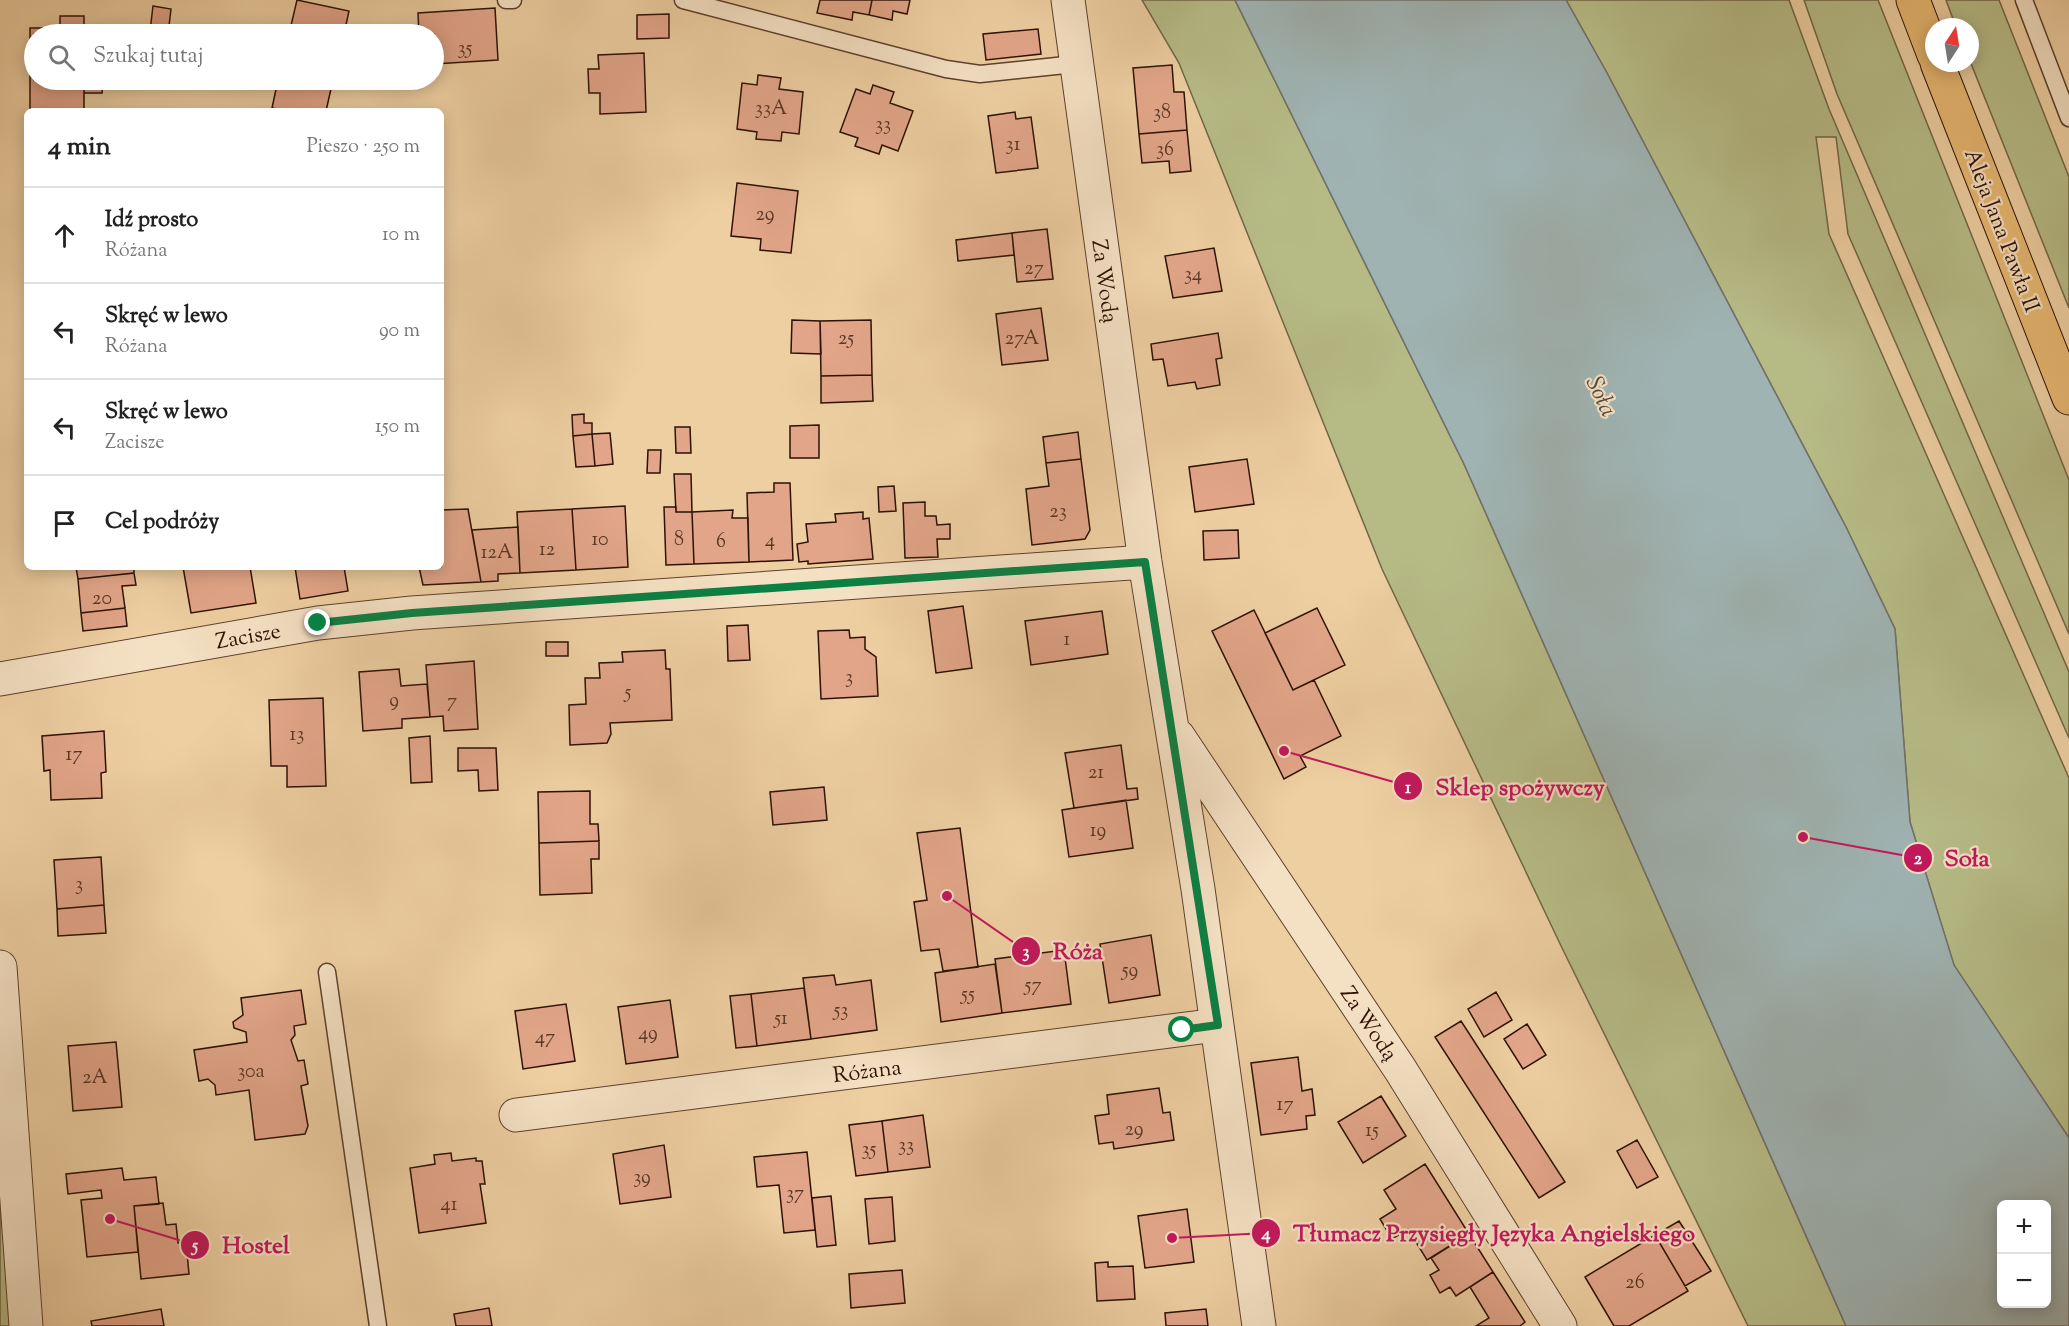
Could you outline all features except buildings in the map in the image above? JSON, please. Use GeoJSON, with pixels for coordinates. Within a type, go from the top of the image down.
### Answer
{"type":"FeatureCollection","features":[{"type":"Feature","properties":{"kind":"main road"},"geometry":{"type":"LineString","coordinates":[[1912,0],[1925,32]]}},
{"type":"Feature","properties":{"kind":"main road","name":"Aleja Jana Pawła II"},"geometry":{"type":"LineString","coordinates":[[1941,72],[2069,398]]}},
{"type":"Feature","properties":{"kind":"street","name":"Za Wodą"},"geometry":{"type":"LineString","coordinates":[[1068,0],[1145,562]]}},
{"type":"Feature","properties":{"kind":"street","name":"Zacisze"},"geometry":{"type":"LineString","coordinates":[[0,679],[318,623],[412,613],[1145,562]]}},
{"type":"Feature","properties":{"kind":"street"},"geometry":{"type":"LineString","coordinates":[[1145,562],[1218,1025],[1259,1326]]}},
{"type":"Feature","properties":{"kind":"street","name":"Za Wodą"},"geometry":{"type":"LineString","coordinates":[[1171,725],[1400,1069],[1560,1326]]}},
{"type":"Feature","properties":{"kind":"street"},"geometry":{"type":"LineString","coordinates":[[0,968],[26,1326]]}},
{"type":"Feature","properties":{"kind":"street","name":"Różana"},"geometry":{"type":"LineString","coordinates":[[516,1115],[1218,1025]]}},
{"type":"Feature","properties":{"kind":"lane"},"geometry":{"type":"LineString","coordinates":[[506,0],[513,0]]}},
{"type":"Feature","properties":{"kind":"lane"},"geometry":{"type":"LineString","coordinates":[[683,0],[946,69],[980,74],[1075,64]]}},
{"type":"Feature","properties":{"kind":"lane"},"geometry":{"type":"LineString","coordinates":[[2024,0],[2069,118]]}},
{"type":"Feature","properties":{"kind":"lane"},"geometry":{"type":"LineString","coordinates":[[327,972],[378,1326]]}},
{"type":"Feature","properties":{"kind":"green space"},"geometry":{"type":"Polygon","coordinates":[[[1142,0],[1235,0],[1464,464],[1846,1326],[1748,1326],[1563,950],[1382,569],[1179,63],[1142,0]]]}},
{"type":"Feature","properties":{"kind":"green space"},"geometry":{"type":"Polygon","coordinates":[[[1566,0],[1789,0],[1829,109],[2069,672],[2069,738],[1848,234],[1836,137],[1816,137],[1829,234],[2069,778],[2069,1138],[1954,966],[1910,822],[1895,629],[1846,527],[1607,73],[1566,0]]]}},
{"type":"Feature","properties":{"kind":"green space"},"geometry":{"type":"Polygon","coordinates":[[[1804,0],[1878,0],[2069,480],[2069,634],[1837,94],[1804,0]]]}},
{"type":"Feature","properties":{"kind":"green space"},"geometry":{"type":"Polygon","coordinates":[[[1946,0],[1999,0],[2069,177],[2069,308],[1974,72],[1979,72],[1979,18],[1953,18],[1946,0]]]}},
{"type":"Feature","properties":{"kind":"green space"},"geometry":{"type":"Polygon","coordinates":[[[0,1002],[21,1326],[0,1326],[0,1002]]]}},
{"type":"Feature","properties":{"kind":"water"},"geometry":{"type":"Polygon","coordinates":[[[1235,0],[1566,0],[1607,73],[1846,527],[1895,629],[1910,822],[1954,965],[2069,1138],[2069,1326],[1846,1326],[1464,464],[1235,0]]]}},
{"type":"Feature","properties":{"kind":"place","name":"Sklep spożywczy"},"geometry":{"type":"Point","coordinates":[1284,751]}},
{"type":"Feature","properties":{"kind":"place","name":"Soła"},"geometry":{"type":"Point","coordinates":[1803,837]}},
{"type":"Feature","properties":{"kind":"place","name":"Róża"},"geometry":{"type":"Point","coordinates":[947,896]}},
{"type":"Feature","properties":{"kind":"place","name":"Hostel"},"geometry":{"type":"Point","coordinates":[110,1219]}},
{"type":"Feature","properties":{"kind":"place","name":"Tłumacz Przysięgły Języka Angielskiego"},"geometry":{"type":"Point","coordinates":[1172,1238]}},
{"type":"Feature","properties":{"kind":"route"},"geometry":{"type":"LineString","coordinates":[[318,623],[412,613],[1145,562],[1218,1025],[1182,1030]]}}]}
